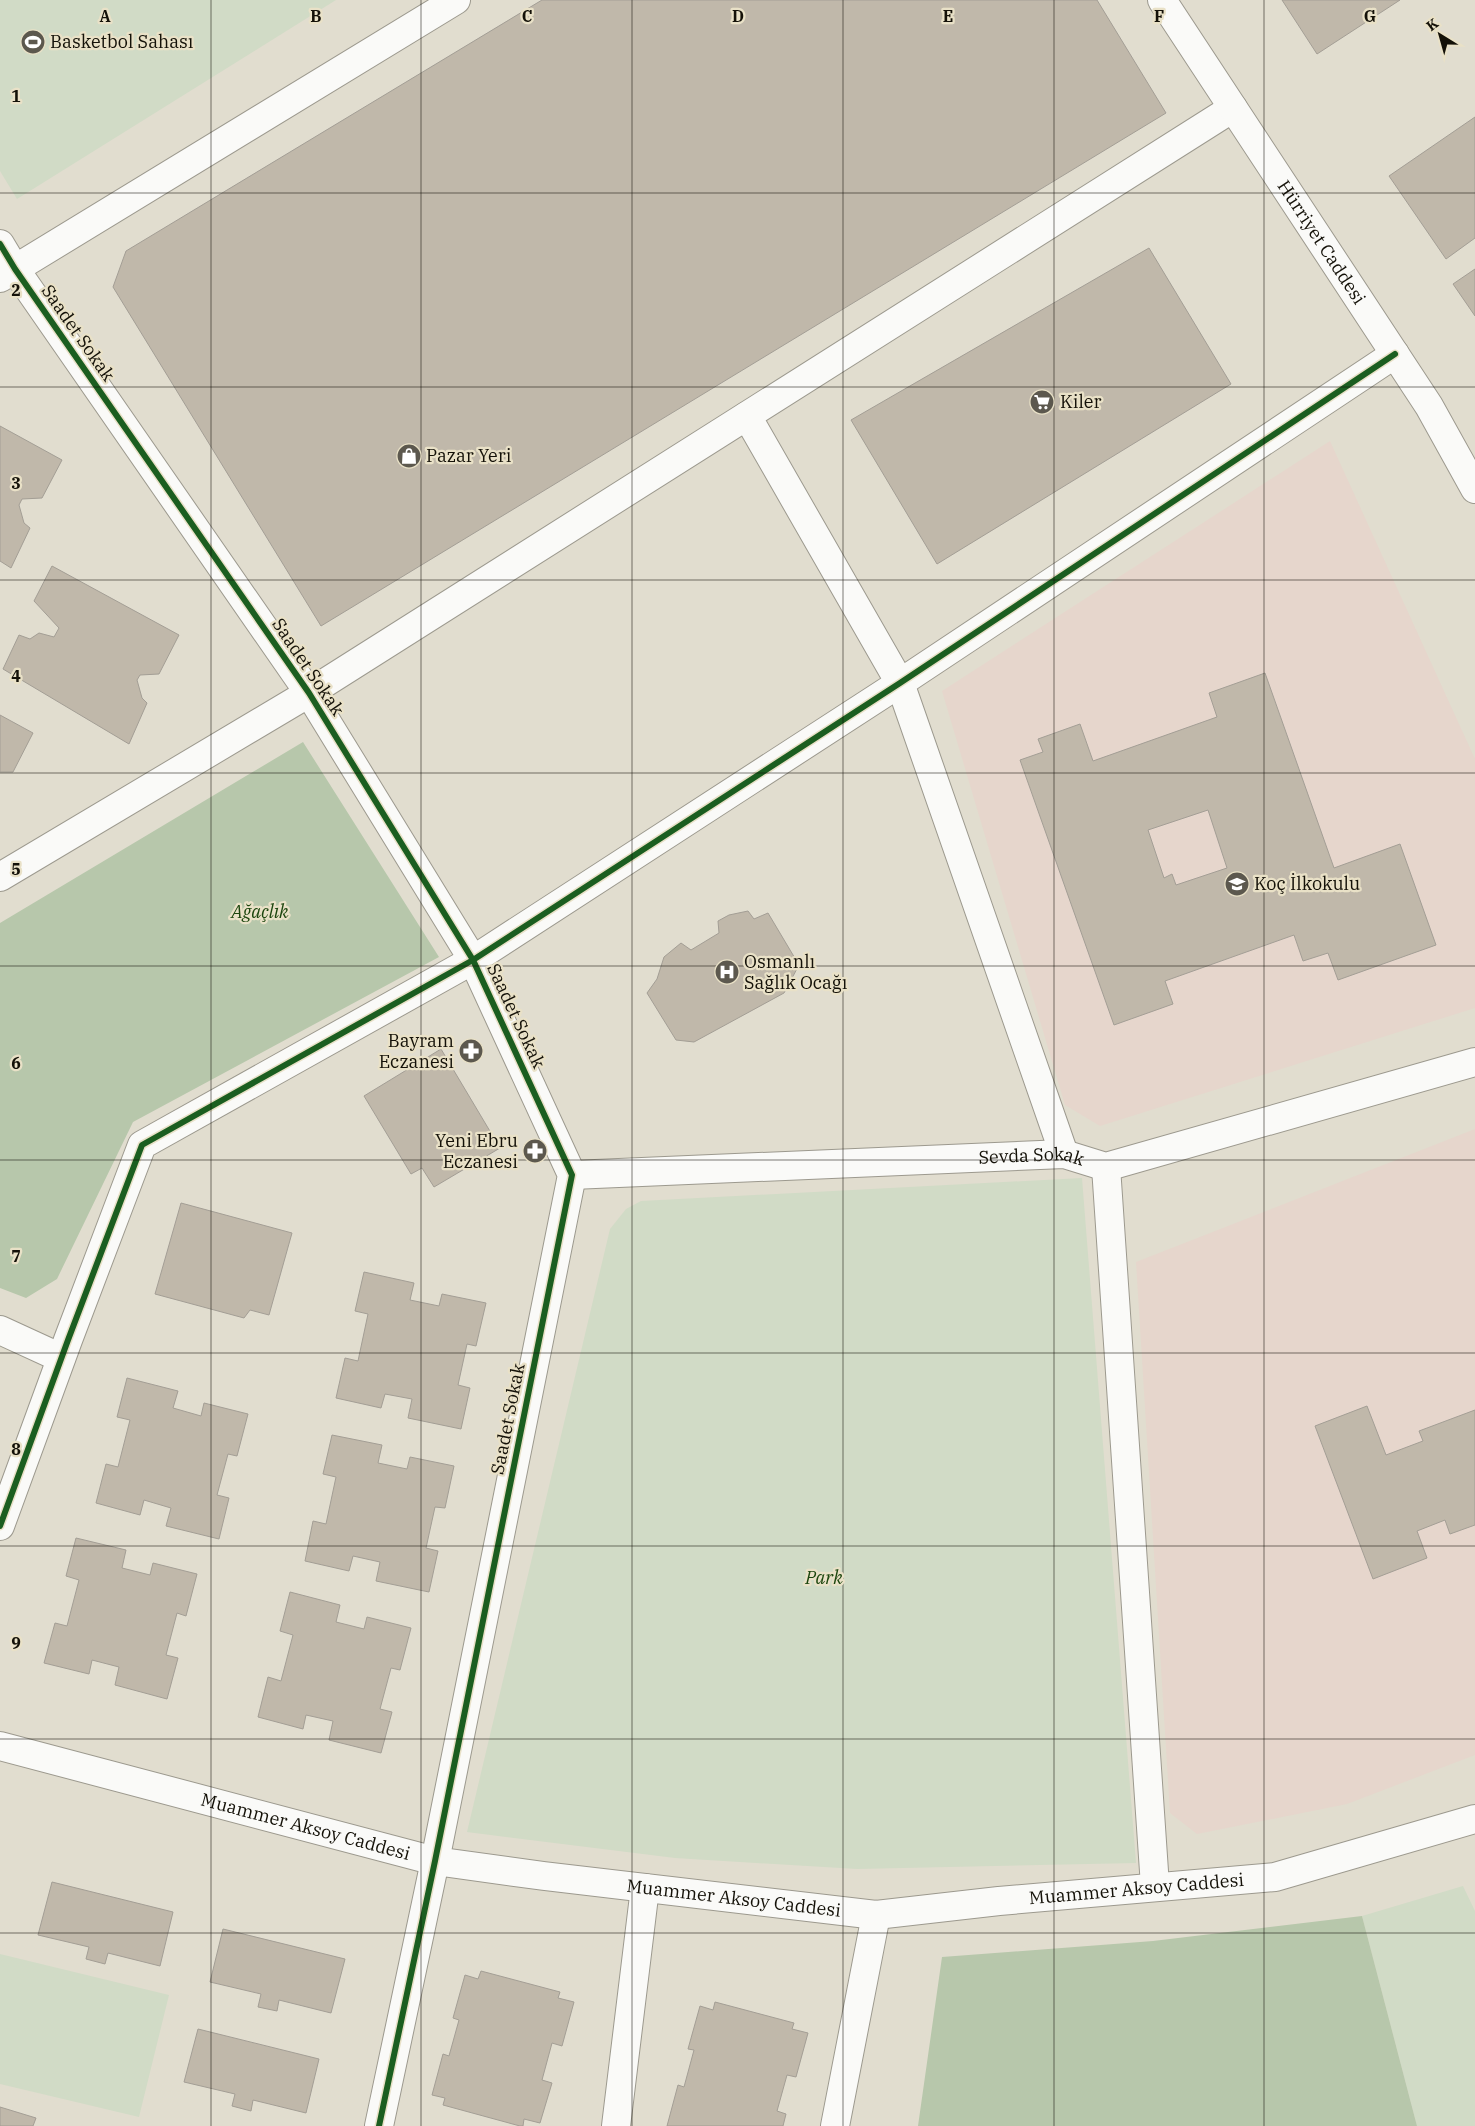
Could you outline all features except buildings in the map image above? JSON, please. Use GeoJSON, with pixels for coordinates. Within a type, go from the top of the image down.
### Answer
{"type":"FeatureCollection","features":[{"type":"Feature","properties":{"kind":"street"},"geometry":{"type":"LineString","coordinates":[[7,273],[456,0]]}},
{"type":"Feature","properties":{"kind":"street","name":"Hürriyet Caddesi"},"geometry":{"type":"LineString","coordinates":[[1162,0],[1429,406],[1475,489]]}},
{"type":"Feature","properties":{"kind":"street"},"geometry":{"type":"LineString","coordinates":[[0,876],[309,694],[1233,108]]}},
{"type":"Feature","properties":{"kind":"street","name":"Saadet Sokak"},"geometry":{"type":"LineString","coordinates":[[0,244],[7,273],[309,694],[473,960],[572,1175],[435,1861],[379,2126]]}},
{"type":"Feature","properties":{"kind":"street"},"geometry":{"type":"LineString","coordinates":[[0,1526],[142,1144],[473,960],[900,683],[1395,354]]}},
{"type":"Feature","properties":{"kind":"street"},"geometry":{"type":"LineString","coordinates":[[747,416],[900,683],[1064,1154]]}},
{"type":"Feature","properties":{"kind":"street","name":"Sevda Sokak"},"geometry":{"type":"LineString","coordinates":[[572,1175],[1064,1154],[1106,1167],[1475,1062]]}},
{"type":"Feature","properties":{"kind":"street"},"geometry":{"type":"LineString","coordinates":[[1106,1167],[1156,1886]]}},
{"type":"Feature","properties":{"kind":"street"},"geometry":{"type":"LineString","coordinates":[[0,1330],[61,1358]]}},
{"type":"Feature","properties":{"kind":"street","name":"Muammer Aksoy Caddesi"},"geometry":{"type":"LineString","coordinates":[[0,1746],[435,1861],[876,1915],[1156,1886],[1275,1877],[1474,1822]]}},
{"type":"Feature","properties":{"kind":"street"},"geometry":{"type":"LineString","coordinates":[[616,2126],[645,1888]]}},
{"type":"Feature","properties":{"kind":"street"},"geometry":{"type":"LineString","coordinates":[[835,2126],[876,1915]]}},
{"type":"Feature","properties":{"kind":"shaded area","name":"Koç İlkokulu"},"geometry":{"type":"Polygon","coordinates":[[[1330,441],[1475,759],[1475,1008],[1100,1126],[1065,1105],[942,691],[1330,441]]]}},
{"type":"Feature","properties":{"kind":"shaded area"},"geometry":{"type":"Polygon","coordinates":[[[1475,1129],[1475,1755],[1347,1804],[1197,1834],[1170,1813],[1136,1262],[1475,1129]]]}},
{"type":"Feature","properties":{"kind":"green space"},"geometry":{"type":"Polygon","coordinates":[[[0,0],[336,0],[17,199],[0,171],[0,0]]]}},
{"type":"Feature","properties":{"kind":"green space","name":"Ağaçlık"},"geometry":{"type":"Polygon","coordinates":[[[303,742],[439,957],[133,1122],[57,1279],[26,1298],[0,1288],[0,923],[303,742]]]}},
{"type":"Feature","properties":{"kind":"green space","name":"Park"},"geometry":{"type":"Polygon","coordinates":[[[1082,1178],[1136,1863],[857,1869],[675,1858],[467,1832],[610,1229],[626,1209],[641,1201],[1082,1178]]]}},
{"type":"Feature","properties":{"kind":"green space"},"geometry":{"type":"Polygon","coordinates":[[[1463,1886],[1475,1911],[1475,2126],[1417,2126],[1362,1916],[1463,1886]]]}},
{"type":"Feature","properties":{"kind":"green space"},"geometry":{"type":"Polygon","coordinates":[[[1362,1916],[1417,2126],[918,2126],[942,1957],[1153,1941],[1362,1916]]]}},
{"type":"Feature","properties":{"kind":"green space"},"geometry":{"type":"Polygon","coordinates":[[[0,1954],[169,1995],[139,2117],[0,2084],[0,1954]]]}},
{"type":"Feature","properties":{"kind":"cycle path"},"geometry":{"type":"LineString","coordinates":[[0,244],[15,269],[309,693],[473,960],[572,1175],[435,1861],[379,2126]]}},
{"type":"Feature","properties":{"kind":"cycle path"},"geometry":{"type":"LineString","coordinates":[[0,1526],[142,1145],[473,960],[900,683],[1395,354]]}},
{"type":"Feature","properties":{"kind":"place","name":"Basketbol Sahası"},"geometry":{"type":"Point","coordinates":[33,42]}},
{"type":"Feature","properties":{"kind":"place","name":"Kiler"},"geometry":{"type":"Point","coordinates":[1042,402]}},
{"type":"Feature","properties":{"kind":"place","name":"Pazar Yeri"},"geometry":{"type":"Point","coordinates":[409,456]}},
{"type":"Feature","properties":{"kind":"place","name":"Koç İlkokulu"},"geometry":{"type":"Point","coordinates":[1237,884]}},
{"type":"Feature","properties":{"kind":"place","name":"Osmanlı Sağlık Ocağı"},"geometry":{"type":"Point","coordinates":[727,972]}},
{"type":"Feature","properties":{"kind":"place","name":"Bayram Eczanesi"},"geometry":{"type":"Point","coordinates":[471,1051]}},
{"type":"Feature","properties":{"kind":"place","name":"Yeni Ebru Eczanesi"},"geometry":{"type":"Point","coordinates":[535,1151]}}]}
